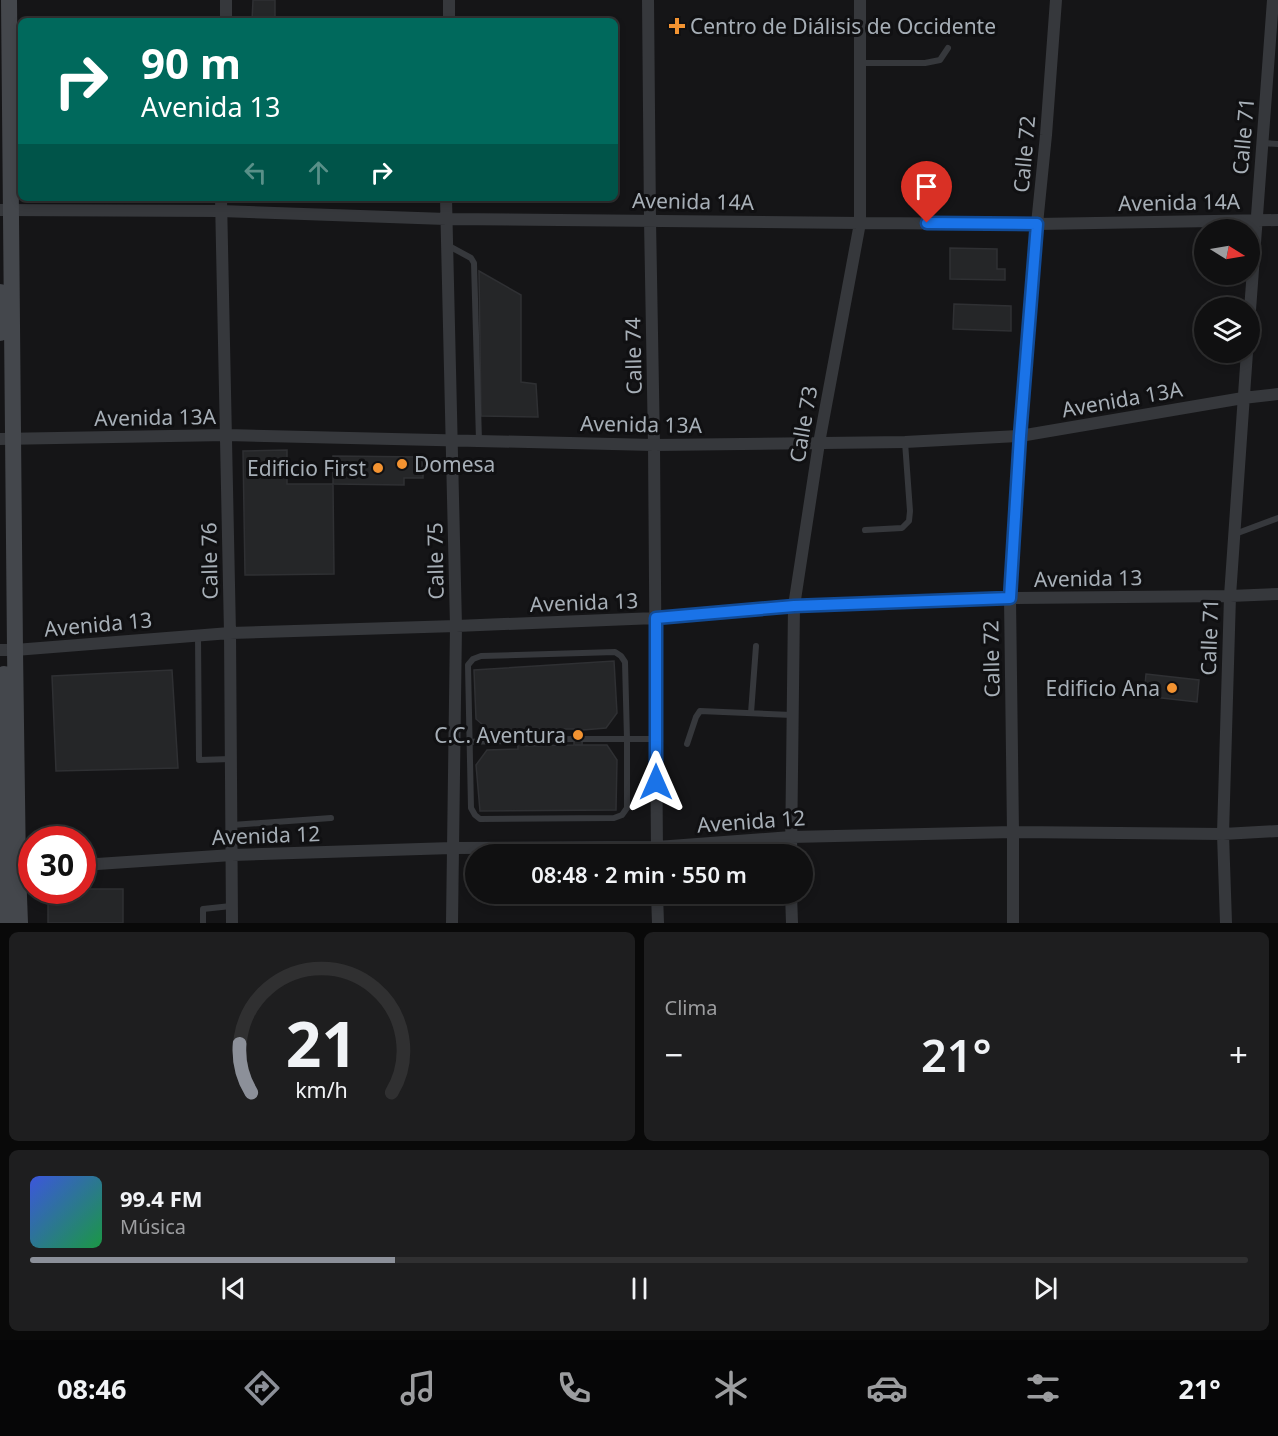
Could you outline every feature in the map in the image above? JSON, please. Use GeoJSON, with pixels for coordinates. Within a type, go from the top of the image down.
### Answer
{"type":"FeatureCollection","features":[{"type":"Feature","properties":{"kind":"main road"},"geometry":{"type":"LineString","coordinates":[[9,0],[6,211],[6,650],[14,869],[20,923]]}},
{"type":"Feature","properties":{"kind":"main road"},"geometry":{"type":"LineString","coordinates":[[0,292],[5,439]]}},
{"type":"Feature","properties":{"kind":"main road"},"geometry":{"type":"LineString","coordinates":[[6,923],[14,869]]}},
{"type":"Feature","properties":{"kind":"street"},"geometry":{"type":"LineString","coordinates":[[226,0],[226,18]]}},
{"type":"Feature","properties":{"kind":"street"},"geometry":{"type":"LineString","coordinates":[[449,0],[449,18]]}},
{"type":"Feature","properties":{"kind":"street","name":"Calle 74"},"geometry":{"type":"LineString","coordinates":[[648,0],[657,844]]}},
{"type":"Feature","properties":{"kind":"street","name":"Calle 73"},"geometry":{"type":"LineString","coordinates":[[791,844],[794,606],[819,443],[860,223],[860,0]]}},
{"type":"Feature","properties":{"kind":"street","name":"Calle 72"},"geometry":{"type":"LineString","coordinates":[[1013,923],[1010,598],[1020,436],[1056,0]]}},
{"type":"Feature","properties":{"kind":"street","name":"Calle 71"},"geometry":{"type":"LineString","coordinates":[[1256,219],[1274,0]]}},
{"type":"Feature","properties":{"kind":"street","name":"Calle 76"},"geometry":{"type":"LineString","coordinates":[[221,201],[230,633],[232,923]]}},
{"type":"Feature","properties":{"kind":"street","name":"Calle 75"},"geometry":{"type":"LineString","coordinates":[[446,201],[456,626],[452,923]]}},
{"type":"Feature","properties":{"kind":"street","name":"Avenida 14A"},"geometry":{"type":"LineString","coordinates":[[6,211],[221,211],[446,219],[860,223],[1037,224],[1194,221]]}},
{"type":"Feature","properties":{"kind":"street","name":"Avenida 14A"},"geometry":{"type":"LineString","coordinates":[[1260,220],[1278,220]]}},
{"type":"Feature","properties":{"kind":"street","name":"Calle 71"},"geometry":{"type":"LineString","coordinates":[[1226,923],[1223,834],[1230,597],[1246,363]]}},
{"type":"Feature","properties":{"kind":"street","name":"Avenida 13A"},"geometry":{"type":"LineString","coordinates":[[5,439],[226,435],[654,445],[904,442],[1020,436],[1278,394]]}},
{"type":"Feature","properties":{"kind":"street","name":"Avenida 13"},"geometry":{"type":"LineString","coordinates":[[6,650],[230,633],[656,618],[794,606],[1010,598],[1230,597],[1278,594]]}},
{"type":"Feature","properties":{"kind":"street","name":"Avenida 12"},"geometry":{"type":"LineString","coordinates":[[724,844],[791,837],[1013,832],[1223,834],[1278,831]]}},
{"type":"Feature","properties":{"kind":"street","name":"Avenida 12"},"geometry":{"type":"LineString","coordinates":[[96,864],[231,855],[465,848]]}},
{"type":"Feature","properties":{"kind":"street"},"geometry":{"type":"LineString","coordinates":[[657,904],[658,923]]}},
{"type":"Feature","properties":{"kind":"street"},"geometry":{"type":"LineString","coordinates":[[792,904],[792,923]]}},
{"type":"Feature","properties":{"kind":"lane"},"geometry":{"type":"LineString","coordinates":[[860,63],[925,63],[939,60],[948,48]]}},
{"type":"Feature","properties":{"kind":"lane"},"geometry":{"type":"LineString","coordinates":[[1262,143],[1278,144]]}},
{"type":"Feature","properties":{"kind":"lane"},"geometry":{"type":"LineString","coordinates":[[447,244],[471,258],[474,263],[479,441]]}},
{"type":"Feature","properties":{"kind":"lane"},"geometry":{"type":"LineString","coordinates":[[866,530],[902,528],[909,521],[904,442]]}},
{"type":"Feature","properties":{"kind":"lane"},"geometry":{"type":"LineString","coordinates":[[1234,535],[1278,518]]}},
{"type":"Feature","properties":{"kind":"lane"},"geometry":{"type":"LineString","coordinates":[[198,636],[199,760],[231,759]]}},
{"type":"Feature","properties":{"kind":"lane"},"geometry":{"type":"LineString","coordinates":[[751,713],[756,646]]}},
{"type":"Feature","properties":{"kind":"lane"},"geometry":{"type":"LineString","coordinates":[[615,652],[625,662],[627,808],[621,815],[614,818],[480,819],[474,815],[471,808],[469,741],[468,665],[473,659],[481,656],[615,652]]}},
{"type":"Feature","properties":{"kind":"lane"},"geometry":{"type":"LineString","coordinates":[[687,744],[700,711],[792,715]]}},
{"type":"Feature","properties":{"kind":"lane"},"geometry":{"type":"LineString","coordinates":[[525,740],[573,739]]}},
{"type":"Feature","properties":{"kind":"lane"},"geometry":{"type":"LineString","coordinates":[[582,740],[656,739]]}},
{"type":"Feature","properties":{"kind":"lane"},"geometry":{"type":"LineString","coordinates":[[454,742],[517,741]]}},
{"type":"Feature","properties":{"kind":"lane"},"geometry":{"type":"LineString","coordinates":[[231,825],[331,818]]}},
{"type":"Feature","properties":{"kind":"lane"},"geometry":{"type":"LineString","coordinates":[[203,923],[203,909],[232,906]]}},
{"type":"Feature","properties":{"kind":"building"},"geometry":{"type":"Polygon","coordinates":[[[253,0],[275,0],[275,18],[252,18],[253,0]]]}},
{"type":"Feature","properties":{"kind":"building"},"geometry":{"type":"Polygon","coordinates":[[[950,248],[997,249],[997,269],[1005,269],[1005,280],[950,279],[950,248]]]}},
{"type":"Feature","properties":{"kind":"building"},"geometry":{"type":"Polygon","coordinates":[[[479,271],[521,295],[521,382],[536,384],[538,417],[481,416],[479,271]]]}},
{"type":"Feature","properties":{"kind":"building"},"geometry":{"type":"Polygon","coordinates":[[[954,304],[1011,306],[1011,331],[953,329],[954,304]]]}},
{"type":"Feature","properties":{"kind":"building"},"geometry":{"type":"Polygon","coordinates":[[[287,450],[287,484],[333,484],[334,574],[245,575],[243,451],[287,450]]]}},
{"type":"Feature","properties":{"kind":"building","name":"Edificio First"},"geometry":{"type":"Polygon","coordinates":[[[333,456],[423,457],[423,478],[404,478],[404,485],[333,484],[333,456]]]}},
{"type":"Feature","properties":{"kind":"building","name":"C.C. Aventura"},"geometry":{"type":"Polygon","coordinates":[[[614,661],[617,713],[606,728],[583,730],[582,745],[607,745],[617,760],[616,810],[480,811],[476,765],[487,750],[518,749],[517,729],[490,731],[476,719],[474,670],[614,661]],[[526,729],[525,746],[574,745],[574,729],[526,729]]]}},
{"type":"Feature","properties":{"kind":"building"},"geometry":{"type":"Polygon","coordinates":[[[172,670],[178,768],[56,771],[52,676],[172,670]]]}},
{"type":"Feature","properties":{"kind":"building","name":"Edificio Ana"},"geometry":{"type":"Polygon","coordinates":[[[1146,674],[1199,680],[1197,702],[1144,696],[1146,674]]]}},
{"type":"Feature","properties":{"kind":"building"},"geometry":{"type":"Polygon","coordinates":[[[96,889],[123,889],[123,923],[48,923],[48,904],[96,904],[96,889]]]}},
{"type":"Feature","properties":{"kind":"place","name":"Centro de Diálisis de Occidente"},"geometry":{"type":"Point","coordinates":[677,26]}},
{"type":"Feature","properties":{"kind":"place","name":"Domesa"},"geometry":{"type":"Point","coordinates":[402,464]}},
{"type":"Feature","properties":{"kind":"place","name":"Edificio First"},"geometry":{"type":"Point","coordinates":[378,468]}},
{"type":"Feature","properties":{"kind":"place","name":"Edificio Ana"},"geometry":{"type":"Point","coordinates":[1172,688]}},
{"type":"Feature","properties":{"kind":"place","name":"C.C. Aventura"},"geometry":{"type":"Point","coordinates":[578,735]}},
{"type":"Feature","properties":{"kind":"route"},"geometry":{"type":"LineString","coordinates":[[656,782],[656,618],[794,606],[1010,598],[1037,224],[927,223]]}}]}
